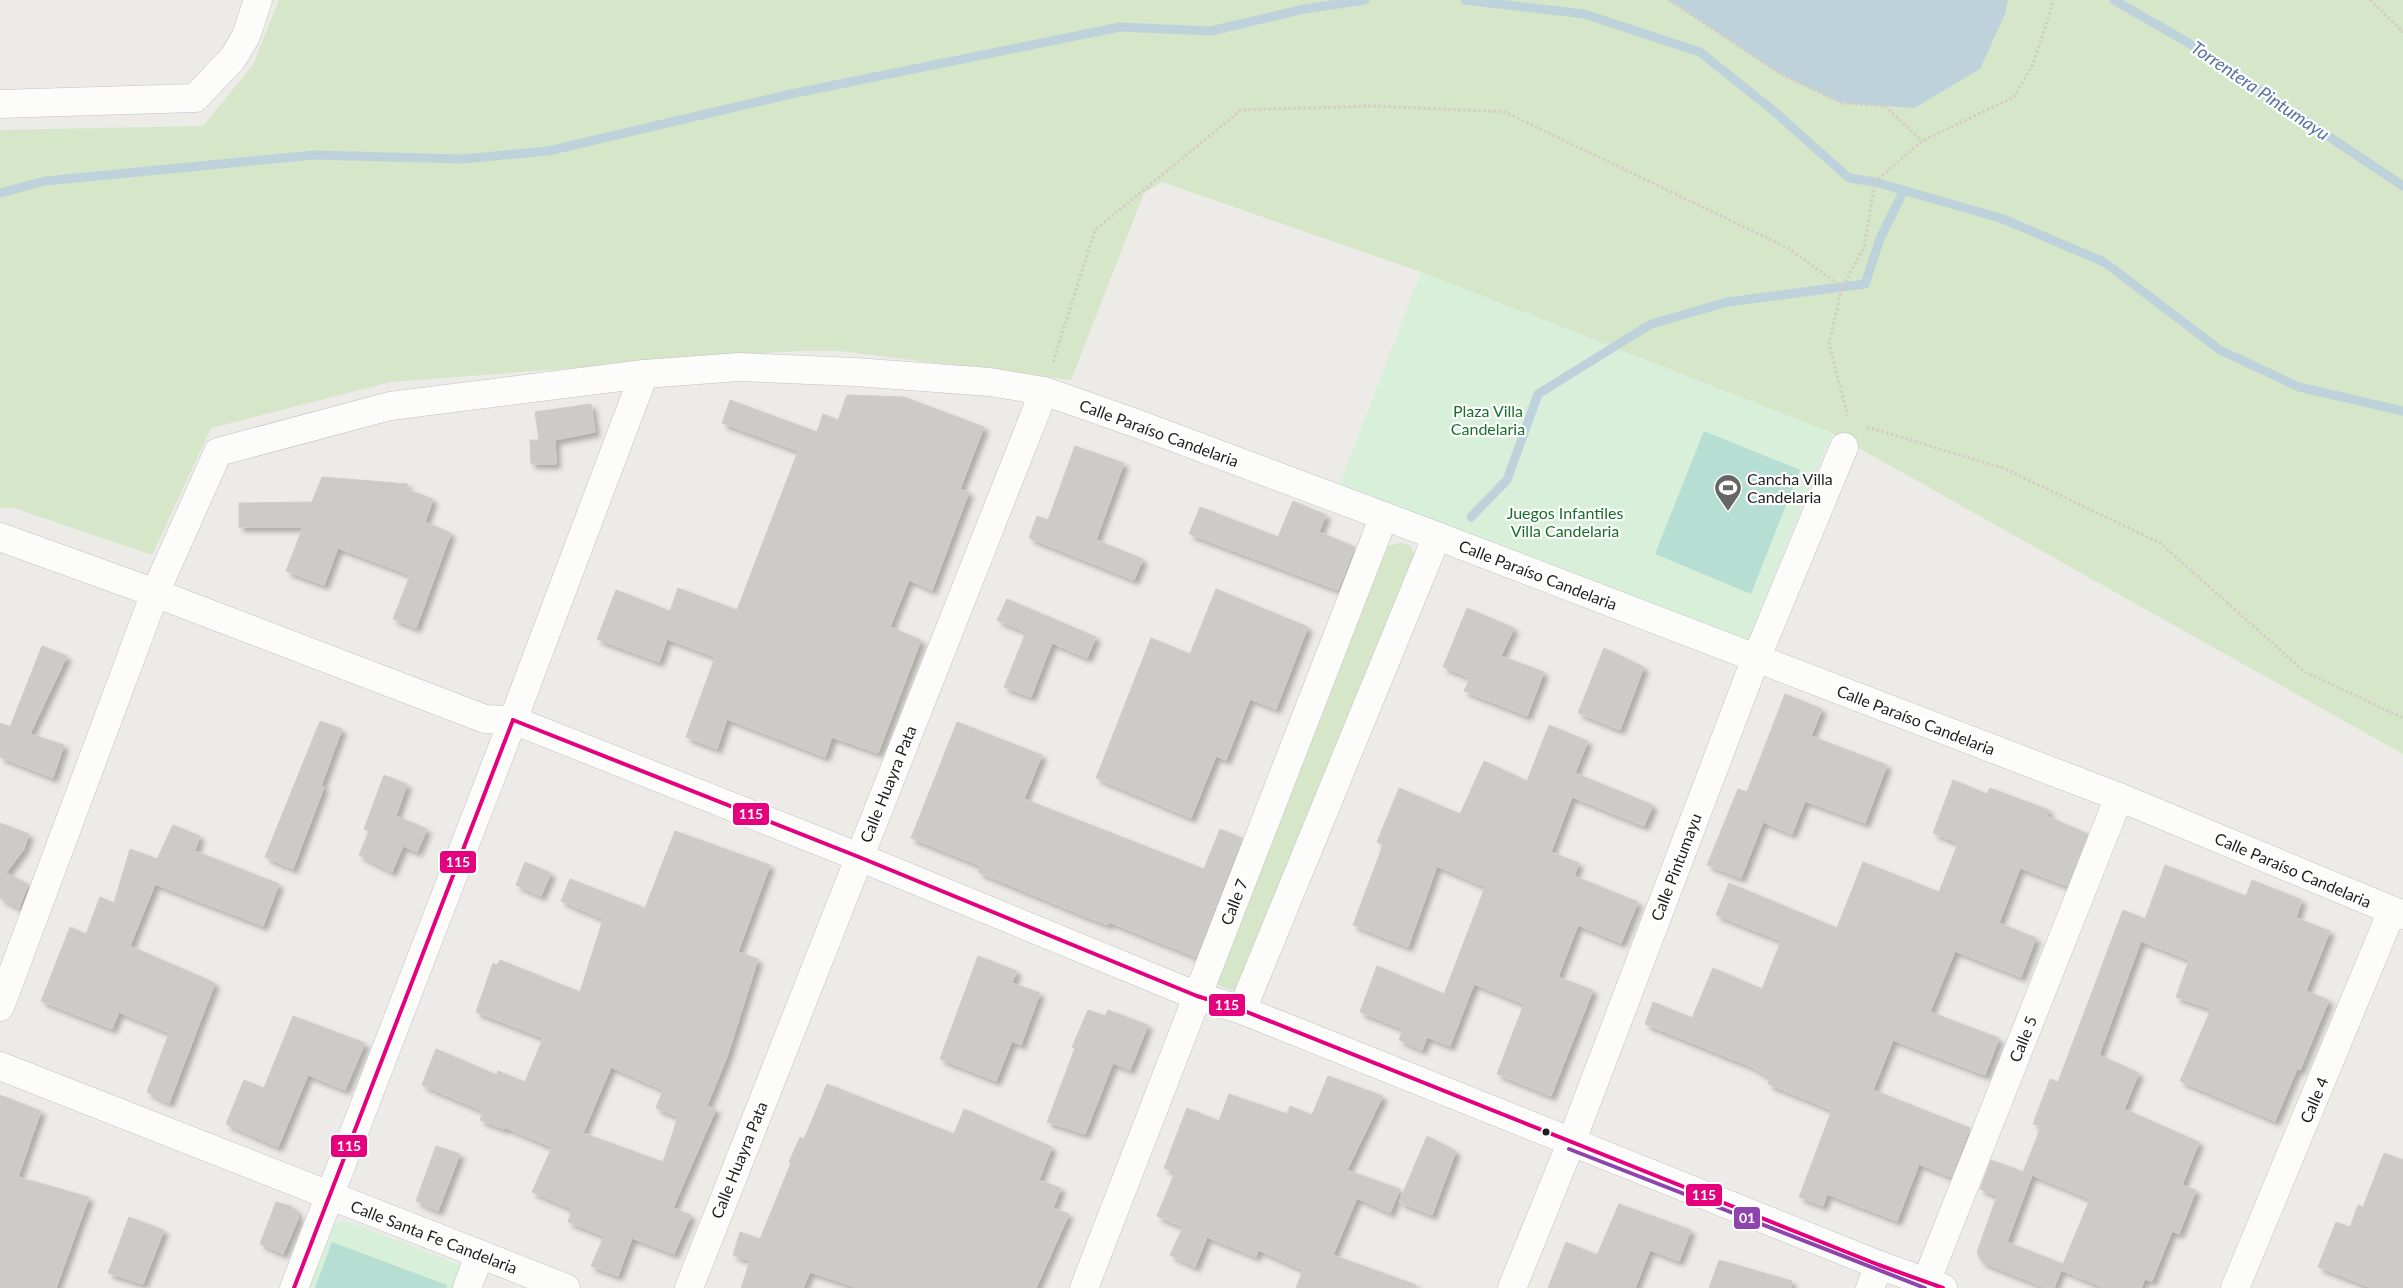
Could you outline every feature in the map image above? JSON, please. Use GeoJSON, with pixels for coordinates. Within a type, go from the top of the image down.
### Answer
{"type":"FeatureCollection","features":[{"type":"Feature","properties":{"kind":"street"},"geometry":{"type":"LineString","coordinates":[[0,104],[195,98],[233,58],[246,36],[258,0]]}},
{"type":"Feature","properties":{"kind":"street","name":"Calle Paraíso Candelaria"},"geometry":{"type":"LineString","coordinates":[[155,593],[218,452],[390,406],[644,374],[739,367],[855,372],[990,382],[1044,391],[1384,516],[2118,797],[2398,913]]}},
{"type":"Feature","properties":{"kind":"street"},"geometry":{"type":"LineString","coordinates":[[294,1288],[331,1196],[644,374]]}},
{"type":"Feature","properties":{"kind":"street","name":"Calle Huayra Pata"},"geometry":{"type":"LineString","coordinates":[[689,1288],[1044,391]]}},
{"type":"Feature","properties":{"kind":"street","name":"Calle Pintumayu"},"geometry":{"type":"LineString","coordinates":[[1512,1288],[1570,1143],[1756,659],[1847,435]]}},
{"type":"Feature","properties":{"kind":"street","name":"Calle 7"},"geometry":{"type":"LineString","coordinates":[[1084,1288],[1384,516]]}},
{"type":"Feature","properties":{"kind":"street"},"geometry":{"type":"LineString","coordinates":[[1242,1010],[1437,536]]}},
{"type":"Feature","properties":{"kind":"street"},"geometry":{"type":"LineString","coordinates":[[0,537],[155,593],[485,719],[513,720],[859,857],[1197,996],[1242,1010],[1570,1143],[1874,1277],[1935,1285]]}},
{"type":"Feature","properties":{"kind":"street"},"geometry":{"type":"LineString","coordinates":[[0,1007],[155,593]]}},
{"type":"Feature","properties":{"kind":"street","name":"Calle 5"},"geometry":{"type":"LineString","coordinates":[[1935,1285],[2118,797]]}},
{"type":"Feature","properties":{"kind":"street","name":"Calle 4"},"geometry":{"type":"LineString","coordinates":[[2235,1288],[2398,913]]}},
{"type":"Feature","properties":{"kind":"street","name":"Calle Santa Fe Candelaria"},"geometry":{"type":"LineString","coordinates":[[0,1066],[566,1288]]}},
{"type":"Feature","properties":{"kind":"street"},"geometry":{"type":"LineString","coordinates":[[467,1288],[480,1254]]}},
{"type":"Feature","properties":{"kind":"path"},"geometry":{"type":"LineString","coordinates":[[1669,0],[1782,75],[1842,103],[1885,106],[1922,141]]}},
{"type":"Feature","properties":{"kind":"path"},"geometry":{"type":"LineString","coordinates":[[2054,0],[2033,64],[2014,97],[1922,141],[1875,182],[1864,248],[1842,287],[1829,342],[1847,435],[2003,468],[2160,543],[2305,672],[2403,718]]}},
{"type":"Feature","properties":{"kind":"path"},"geometry":{"type":"LineString","coordinates":[[2370,0],[2403,32]]}},
{"type":"Feature","properties":{"kind":"path"},"geometry":{"type":"LineString","coordinates":[[1044,391],[1095,230],[1241,110],[1376,106],[1505,112],[1788,248],[1842,287]]}},
{"type":"Feature","properties":{"kind":"green space"},"geometry":{"type":"Polygon","coordinates":[[[279,0],[2403,0],[2403,754],[1832,433],[1421,272],[1162,182],[1144,193],[1071,380],[840,351],[796,351],[391,382],[211,428],[152,555],[14,508],[0,508],[0,130],[203,126],[253,65],[279,0]]]}},
{"type":"Feature","properties":{"kind":"green space","name":"Plaza Villa Candelaria"},"geometry":{"type":"Polygon","coordinates":[[[1421,272],[1832,433],[1748,640],[1340,484],[1421,272]]]}},
{"type":"Feature","properties":{"kind":"green space","name":"Cancha Villa Candelaria"},"geometry":{"type":"Polygon","coordinates":[[[1704,431],[1800,470],[1751,594],[1655,554],[1704,431]]]}},
{"type":"Feature","properties":{"kind":"green space"},"geometry":{"type":"Polygon","coordinates":[[[1400,543],[1410,545],[1416,557],[1236,992],[1217,985],[1388,546],[1400,543]]]}},
{"type":"Feature","properties":{"kind":"green space"},"geometry":{"type":"Polygon","coordinates":[[[341,1222],[350,1222],[467,1268],[459,1288],[301,1288],[330,1226],[341,1222]]]}},
{"type":"Feature","properties":{"kind":"green space"},"geometry":{"type":"Polygon","coordinates":[[[332,1242],[447,1285],[446,1288],[315,1288],[332,1242]]]}},
{"type":"Feature","properties":{"kind":"water"},"geometry":{"type":"Polygon","coordinates":[[[1669,0],[2008,0],[2005,14],[1980,69],[1914,108],[1842,103],[1782,75],[1669,0]]]}},
{"type":"Feature","properties":{"kind":"building"},"geometry":{"type":"Polygon","coordinates":[[[847,395],[904,397],[984,427],[960,489],[969,492],[932,590],[909,580],[890,627],[921,640],[878,753],[832,737],[825,757],[727,719],[717,749],[686,737],[715,657],[667,639],[659,662],[597,639],[616,590],[670,611],[678,588],[737,610],[798,451],[722,423],[730,400],[817,432],[823,414],[838,420],[847,395]]]}},
{"type":"Feature","properties":{"kind":"building"},"geometry":{"type":"Polygon","coordinates":[[[591,404],[595,432],[555,440],[556,464],[531,464],[530,440],[539,440],[535,412],[591,404]]]}},
{"type":"Feature","properties":{"kind":"building"},"geometry":{"type":"Polygon","coordinates":[[[1075,446],[1124,463],[1096,540],[1143,559],[1134,580],[1029,538],[1037,516],[1048,520],[1075,446]]]}},
{"type":"Feature","properties":{"kind":"building"},"geometry":{"type":"Polygon","coordinates":[[[322,477],[408,484],[406,489],[433,499],[425,522],[451,533],[416,628],[393,619],[410,575],[338,548],[324,585],[286,571],[303,527],[239,527],[239,503],[312,502],[322,477]]]}},
{"type":"Feature","properties":{"kind":"building"},"geometry":{"type":"Polygon","coordinates":[[[1293,501],[1326,515],[1319,532],[1355,547],[1338,590],[1189,534],[1200,507],[1278,537],[1293,501]]]}},
{"type":"Feature","properties":{"kind":"building"},"geometry":{"type":"Polygon","coordinates":[[[1216,589],[1308,627],[1276,709],[1250,699],[1226,760],[1216,756],[1191,818],[1096,778],[1151,638],[1190,654],[1216,589]]]}},
{"type":"Feature","properties":{"kind":"building"},"geometry":{"type":"Polygon","coordinates":[[[1007,599],[1096,637],[1087,658],[1052,643],[1031,697],[1004,687],[1026,632],[997,620],[1007,599]]]}},
{"type":"Feature","properties":{"kind":"building"},"geometry":{"type":"Polygon","coordinates":[[[1467,608],[1514,628],[1501,656],[1544,672],[1527,716],[1464,691],[1470,678],[1443,667],[1467,608]]]}},
{"type":"Feature","properties":{"kind":"building"},"geometry":{"type":"Polygon","coordinates":[[[42,646],[67,656],[30,734],[64,745],[53,778],[0,757],[0,723],[10,727],[42,646]]]}},
{"type":"Feature","properties":{"kind":"building"},"geometry":{"type":"Polygon","coordinates":[[[1604,648],[1644,667],[1620,730],[1578,713],[1604,648]]]}},
{"type":"Feature","properties":{"kind":"building"},"geometry":{"type":"Polygon","coordinates":[[[1785,694],[1822,709],[1811,736],[1887,765],[1865,823],[1805,801],[1792,834],[1763,822],[1741,878],[1707,865],[1738,789],[1747,792],[1785,694]]]}},
{"type":"Feature","properties":{"kind":"building"},"geometry":{"type":"Polygon","coordinates":[[[320,721],[342,729],[321,786],[324,787],[293,869],[265,857],[320,721]]]}},
{"type":"Feature","properties":{"kind":"building"},"geometry":{"type":"Polygon","coordinates":[[[957,722],[1042,755],[1024,799],[1204,869],[1220,829],[1242,838],[1196,957],[1109,922],[1108,925],[1082,915],[978,872],[981,866],[911,838],[957,722]]]}},
{"type":"Feature","properties":{"kind":"building"},"geometry":{"type":"Polygon","coordinates":[[[1549,725],[1588,741],[1575,773],[1653,805],[1644,826],[1572,797],[1551,852],[1579,863],[1574,876],[1638,902],[1621,943],[1578,925],[1558,977],[1593,990],[1551,1096],[1497,1074],[1524,1004],[1474,984],[1450,1046],[1427,1037],[1422,1050],[1399,1040],[1403,1029],[1360,1012],[1377,966],[1444,994],[1485,887],[1437,866],[1408,947],[1353,925],[1383,845],[1377,842],[1399,788],[1460,814],[1484,761],[1527,781],[1549,725]]]}},
{"type":"Feature","properties":{"kind":"building"},"geometry":{"type":"Polygon","coordinates":[[[384,775],[407,784],[396,816],[427,829],[417,852],[403,846],[392,872],[359,855],[369,831],[364,829],[384,775]]]}},
{"type":"Feature","properties":{"kind":"building"},"geometry":{"type":"Polygon","coordinates":[[[1953,780],[1987,794],[1990,788],[2049,810],[2047,816],[2088,834],[2067,886],[2020,868],[1999,923],[2036,938],[2021,977],[1955,951],[1930,1012],[1999,1038],[1985,1075],[1893,1040],[1873,1090],[1970,1128],[1951,1177],[1919,1164],[1897,1221],[1827,1194],[1823,1206],[1799,1197],[1832,1110],[1768,1084],[1770,1078],[1752,1067],[1645,1024],[1653,1002],[1692,1018],[1713,968],[1762,989],[1781,941],[1716,915],[1729,883],[1837,928],[1863,862],[1939,892],[1958,843],[1933,833],[1953,780]]]}},
{"type":"Feature","properties":{"kind":"building"},"geometry":{"type":"Polygon","coordinates":[[[0,823],[29,834],[24,849],[6,873],[28,884],[19,908],[0,898],[0,823]]]}},
{"type":"Feature","properties":{"kind":"building"},"geometry":{"type":"Polygon","coordinates":[[[173,825],[200,836],[195,851],[279,884],[263,926],[155,884],[130,946],[215,983],[169,1103],[147,1092],[169,1033],[119,1012],[112,1029],[41,1001],[70,927],[86,934],[100,897],[114,903],[130,849],[157,859],[173,825]]]}},
{"type":"Feature","properties":{"kind":"building"},"geometry":{"type":"Polygon","coordinates":[[[675,831],[770,865],[738,952],[758,959],[728,1054],[707,1106],[716,1109],[673,1208],[691,1215],[674,1254],[632,1238],[618,1276],[591,1266],[604,1236],[568,1222],[572,1209],[532,1192],[552,1147],[504,1127],[504,1129],[480,1120],[483,1111],[422,1085],[436,1049],[497,1075],[498,1071],[525,1082],[543,1038],[476,1012],[493,963],[497,965],[500,960],[580,992],[603,919],[561,901],[570,879],[645,908],[675,831]],[[611,1067],[583,1133],[663,1162],[678,1117],[656,1108],[663,1090],[611,1067]]]}},
{"type":"Feature","properties":{"kind":"building"},"geometry":{"type":"Polygon","coordinates":[[[525,862],[551,873],[541,896],[516,885],[525,862]]]}},
{"type":"Feature","properties":{"kind":"building"},"geometry":{"type":"Polygon","coordinates":[[[2165,865],[2246,896],[2252,880],[2302,900],[2296,918],[2330,931],[2306,991],[2329,1000],[2300,1070],[2297,1069],[2275,1121],[2180,1081],[2211,1009],[2176,997],[2189,960],[2141,941],[2099,1055],[2139,1073],[2124,1109],[2199,1142],[2182,1185],[2196,1190],[2179,1234],[2172,1231],[2152,1281],[2145,1279],[2141,1288],[2105,1288],[2061,1270],[2054,1288],[2046,1288],[1982,1262],[1977,1252],[1997,1196],[1980,1189],[1991,1160],[2023,1172],[2041,1127],[2033,1124],[2050,1079],[2058,1082],[2123,910],[2145,919],[2165,865]],[[2032,1175],[2007,1242],[2063,1264],[2090,1199],[2032,1175]]]}},
{"type":"Feature","properties":{"kind":"building"},"geometry":{"type":"Polygon","coordinates":[[[978,956],[1017,971],[1012,983],[1040,993],[1021,1045],[1012,1041],[996,1081],[940,1059],[978,956]]]}},
{"type":"Feature","properties":{"kind":"building"},"geometry":{"type":"Polygon","coordinates":[[[1088,1010],[1105,1016],[1108,1010],[1148,1025],[1130,1070],[1113,1063],[1085,1134],[1047,1122],[1075,1048],[1072,1047],[1088,1010]]]}},
{"type":"Feature","properties":{"kind":"building"},"geometry":{"type":"Polygon","coordinates":[[[293,1016],[365,1043],[345,1090],[308,1075],[278,1147],[226,1124],[244,1080],[264,1088],[293,1016]]]}},
{"type":"Feature","properties":{"kind":"building"},"geometry":{"type":"Polygon","coordinates":[[[1328,1076],[1383,1096],[1347,1170],[1400,1189],[1390,1213],[1357,1198],[1333,1255],[1416,1285],[1415,1288],[1296,1288],[1303,1270],[1258,1250],[1256,1257],[1207,1237],[1195,1267],[1170,1255],[1183,1227],[1157,1216],[1175,1172],[1164,1168],[1187,1108],[1219,1121],[1229,1094],[1287,1114],[1290,1106],[1312,1115],[1328,1076]]]}},
{"type":"Feature","properties":{"kind":"building"},"geometry":{"type":"Polygon","coordinates":[[[827,1084],[954,1134],[964,1109],[1052,1147],[1039,1180],[1061,1188],[1053,1208],[1069,1214],[1036,1288],[858,1288],[810,1272],[803,1288],[741,1288],[750,1261],[733,1255],[740,1232],[760,1239],[791,1163],[789,1162],[800,1137],[804,1139],[827,1084]]]}},
{"type":"Feature","properties":{"kind":"building"},"geometry":{"type":"Polygon","coordinates":[[[0,1095],[41,1111],[18,1177],[89,1197],[56,1288],[0,1288],[0,1095]]]}},
{"type":"Feature","properties":{"kind":"building"},"geometry":{"type":"Polygon","coordinates":[[[1427,1136],[1456,1151],[1432,1215],[1399,1202],[1427,1136]]]}},
{"type":"Feature","properties":{"kind":"building"},"geometry":{"type":"Polygon","coordinates":[[[436,1146],[460,1154],[438,1211],[416,1201],[436,1146]]]}},
{"type":"Feature","properties":{"kind":"building"},"geometry":{"type":"Polygon","coordinates":[[[2384,1153],[2403,1160],[2403,1288],[2372,1288],[2318,1267],[2336,1222],[2350,1227],[2358,1205],[2363,1207],[2384,1153]]]}},
{"type":"Feature","properties":{"kind":"building"},"geometry":{"type":"Polygon","coordinates":[[[276,1202],[291,1206],[297,1212],[298,1219],[283,1254],[260,1244],[276,1202]]]}},
{"type":"Feature","properties":{"kind":"building"},"geometry":{"type":"Polygon","coordinates":[[[1619,1204],[1691,1230],[1679,1261],[1650,1250],[1635,1288],[1548,1288],[1566,1242],[1597,1255],[1619,1204]]]}},
{"type":"Feature","properties":{"kind":"building"},"geometry":{"type":"Polygon","coordinates":[[[129,1217],[164,1230],[143,1284],[108,1273],[129,1217]]]}},
{"type":"Feature","properties":{"kind":"building"},"geometry":{"type":"Polygon","coordinates":[[[1719,1260],[1792,1281],[1791,1288],[1709,1288],[1719,1260]]]}},
{"type":"Feature","properties":{"kind":"waterway"},"geometry":{"type":"LineString","coordinates":[[0,193],[45,181],[314,155],[463,159],[548,151],[791,94],[1120,27],[1211,31],[1304,9],[1365,0]]}},
{"type":"Feature","properties":{"kind":"waterway"},"geometry":{"type":"LineString","coordinates":[[1465,0],[1584,14],[1700,52],[1775,112],[1849,178],[1875,182],[2003,219],[2104,262],[2220,350],[2299,387],[2403,411]]}},
{"type":"Feature","properties":{"kind":"waterway","name":"Torrentera Pintumayu"},"geometry":{"type":"LineString","coordinates":[[2114,0],[2187,42],[2403,186]]}},
{"type":"Feature","properties":{"kind":"waterway"},"geometry":{"type":"LineString","coordinates":[[1471,517],[1507,480],[1538,394],[1651,324],[1727,302],[1865,284],[1880,239],[1904,190]]}},
{"type":"Feature","properties":{"kind":"transit line","name":"115"},"geometry":{"type":"LineString","coordinates":[[513,720],[859,857],[1197,996],[1242,1010],[1879,1265],[1943,1288]]}},
{"type":"Feature","properties":{"kind":"transit line","name":"115"},"geometry":{"type":"LineString","coordinates":[[294,1288],[513,720]]}},
{"type":"Feature","properties":{"kind":"transit line","name":"01"},"geometry":{"type":"LineString","coordinates":[[1569,1149],[1925,1288]]}},
{"type":"Feature","properties":{"kind":"place","name":"Cancha Villa Candelaria"},"geometry":{"type":"Point","coordinates":[1728,512]}},
{"type":"Feature","properties":{"kind":"park label","name":"Juegos Infantiles Villa Candelaria"},"geometry":{"type":"Point","coordinates":[1565,522]}}]}
